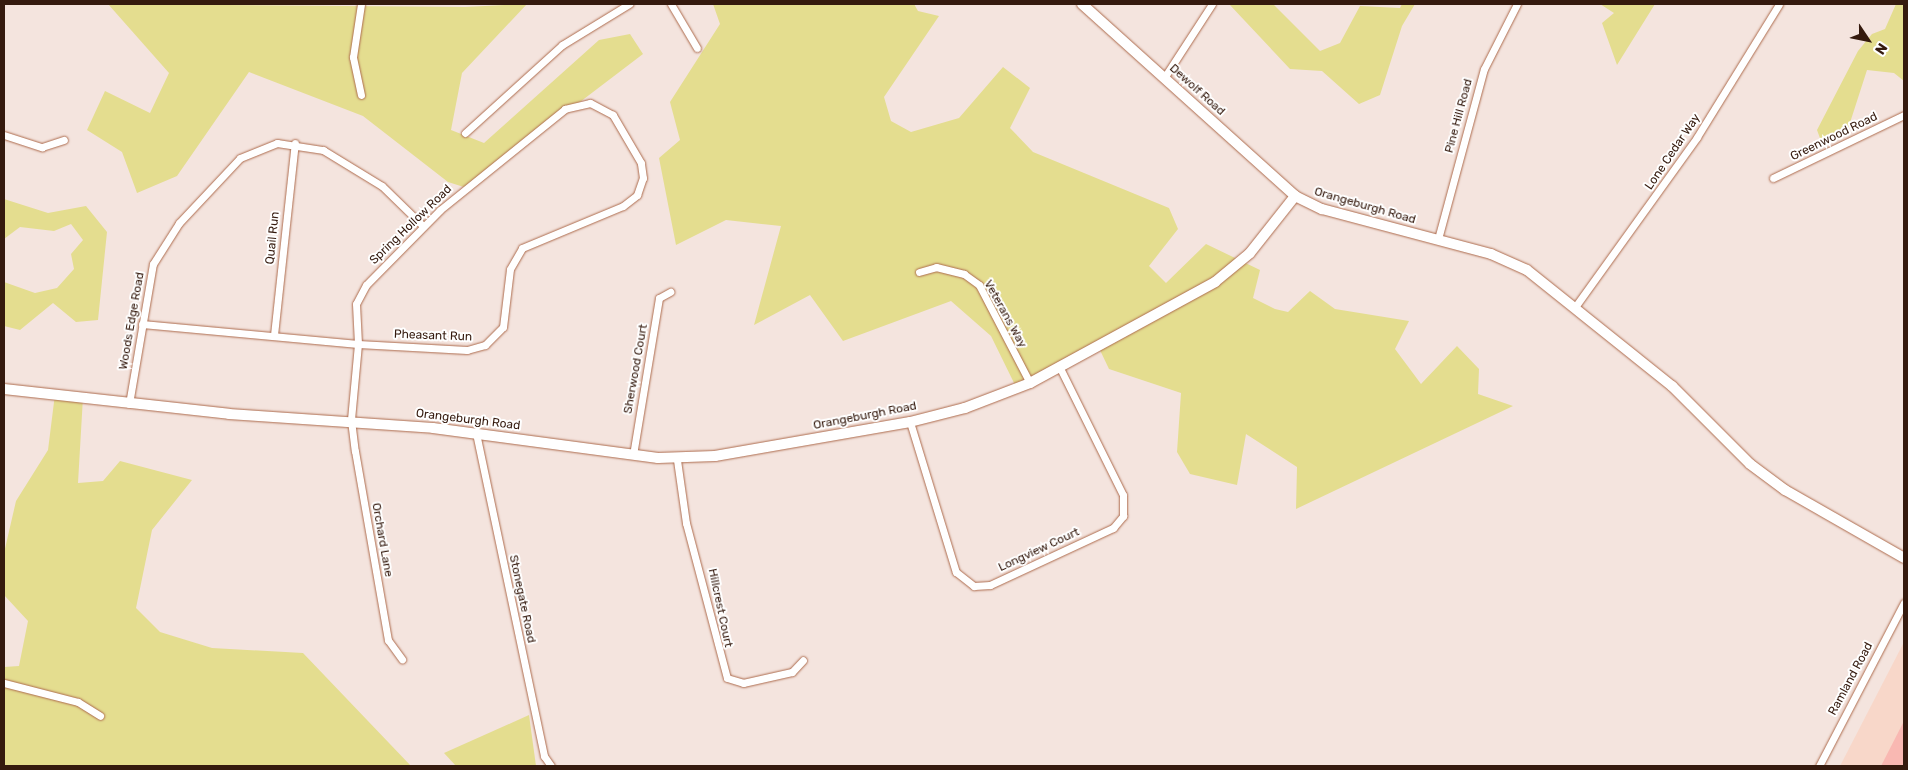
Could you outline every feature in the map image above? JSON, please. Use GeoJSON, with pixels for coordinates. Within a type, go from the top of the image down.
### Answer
{"type":"FeatureCollection","features":[{"type":"Feature","properties":{"kind":"street"},"geometry":{"type":"LineString","coordinates":[[361,95],[353,57],[362,4]]}},
{"type":"Feature","properties":{"kind":"street"},"geometry":{"type":"LineString","coordinates":[[465,133],[562,45],[629,4]]}},
{"type":"Feature","properties":{"kind":"street"},"geometry":{"type":"LineString","coordinates":[[672,4],[697,48]]}},
{"type":"Feature","properties":{"kind":"street","name":"Dewolf Road"},"geometry":{"type":"LineString","coordinates":[[1082,4],[1295,196]]}},
{"type":"Feature","properties":{"kind":"street"},"geometry":{"type":"LineString","coordinates":[[1164,78],[1212,4]]}},
{"type":"Feature","properties":{"kind":"street","name":"Pine Hill Road"},"geometry":{"type":"LineString","coordinates":[[1438,239],[1484,69],[1517,4]]}},
{"type":"Feature","properties":{"kind":"street","name":"Lone Cedar Way"},"geometry":{"type":"LineString","coordinates":[[1575,307],[1698,137],[1779,4]]}},
{"type":"Feature","properties":{"kind":"street","name":"Spring Hollow Road"},"geometry":{"type":"LineString","coordinates":[[351,420],[358,344],[353,315],[360,294],[423,226],[573,105],[590,103],[607,110],[627,139]]}},
{"type":"Feature","properties":{"kind":"street","name":"Greenwood Road"},"geometry":{"type":"LineString","coordinates":[[1773,178],[1904,115]]}},
{"type":"Feature","properties":{"kind":"street"},"geometry":{"type":"LineString","coordinates":[[4,135],[42,147],[64,140]]}},
{"type":"Feature","properties":{"kind":"street","name":"Pheasant Run"},"geometry":{"type":"LineString","coordinates":[[142,324],[358,344],[467,350],[492,341],[506,319],[510,269],[522,248],[623,206],[637,194],[643,170],[627,139]]}},
{"type":"Feature","properties":{"kind":"street","name":"Woods Edge Road"},"geometry":{"type":"LineString","coordinates":[[129,404],[153,264],[190,210],[240,158],[264,146],[295,143],[323,150],[367,175],[423,226]]}},
{"type":"Feature","properties":{"kind":"street","name":"Quail Run"},"geometry":{"type":"LineString","coordinates":[[274,335],[295,143]]}},
{"type":"Feature","properties":{"kind":"street","name":"Orangeburgh Road"},"geometry":{"type":"LineString","coordinates":[[4,388],[129,404],[351,420],[677,460],[910,422],[965,408],[1030,383],[1215,282],[1250,253],[1295,196],[1322,209],[1438,239],[1509,261],[1575,307],[1626,347],[1750,464],[1785,490],[1904,558]]}},
{"type":"Feature","properties":{"kind":"street","name":"Veterans Way"},"geometry":{"type":"LineString","coordinates":[[919,272],[936,267],[964,274],[979,286],[1030,383]]}},
{"type":"Feature","properties":{"kind":"street","name":"Sherwood Court"},"geometry":{"type":"LineString","coordinates":[[633,455],[659,298],[670,292]]}},
{"type":"Feature","properties":{"kind":"street","name":"Longview Court"},"geometry":{"type":"LineString","coordinates":[[910,422],[956,572],[974,586],[990,585],[1113,528],[1123,516],[1123,495],[1060,368]]}},
{"type":"Feature","properties":{"kind":"street","name":"Orchard Lane"},"geometry":{"type":"LineString","coordinates":[[351,420],[388,640],[402,659]]}},
{"type":"Feature","properties":{"kind":"street","name":"Stonegate Road"},"geometry":{"type":"LineString","coordinates":[[476,434],[544,756],[551,766]]}},
{"type":"Feature","properties":{"kind":"street","name":"Hillcrest Court"},"geometry":{"type":"LineString","coordinates":[[677,460],[686,523],[727,678],[743,683],[792,672],[802,660]]}},
{"type":"Feature","properties":{"kind":"street","name":"Ramland Road"},"geometry":{"type":"LineString","coordinates":[[1818,766],[1904,603]]}},
{"type":"Feature","properties":{"kind":"street"},"geometry":{"type":"LineString","coordinates":[[4,683],[78,702],[100,716]]}},
{"type":"Feature","properties":{"kind":"shaded area"},"geometry":{"type":"Polygon","coordinates":[[[108,4],[465,7],[527,4],[462,73],[451,130],[484,143],[599,40],[630,34],[643,54],[467,188],[448,182],[363,116],[249,72],[177,176],[137,193],[122,152],[87,130],[105,91],[150,113],[169,73],[108,4]]]}},
{"type":"Feature","properties":{"kind":"shaded area"},"geometry":{"type":"Polygon","coordinates":[[[713,4],[914,4],[918,11],[939,16],[884,97],[891,121],[911,132],[959,118],[1003,67],[1030,88],[1010,128],[1033,152],[1169,208],[1178,229],[1149,266],[1166,283],[1206,244],[1260,270],[1253,298],[1275,309],[1288,312],[1310,291],[1335,309],[1409,321],[1395,349],[1421,384],[1457,346],[1479,369],[1478,394],[1513,406],[1296,509],[1297,467],[1246,434],[1237,485],[1190,474],[1177,452],[1181,393],[1109,369],[1099,348],[1016,387],[991,336],[951,301],[843,341],[810,295],[754,325],[781,226],[726,220],[676,245],[659,158],[680,140],[670,102],[720,24],[713,4]]]}},
{"type":"Feature","properties":{"kind":"shaded area"},"geometry":{"type":"Polygon","coordinates":[[[1229,4],[1273,4],[1320,51],[1340,43],[1360,6],[1400,8],[1402,4],[1415,4],[1402,26],[1380,95],[1359,104],[1322,71],[1290,69],[1229,4]]]}},
{"type":"Feature","properties":{"kind":"shaded area"},"geometry":{"type":"Polygon","coordinates":[[[1600,4],[1655,4],[1617,65],[1602,23],[1614,13],[1600,4]]]}},
{"type":"Feature","properties":{"kind":"shaded area"},"geometry":{"type":"Polygon","coordinates":[[[1896,4],[1904,4],[1904,81],[1894,73],[1867,70],[1847,132],[1821,141],[1817,130],[1858,51],[1872,34],[1885,29],[1896,4]]]}},
{"type":"Feature","properties":{"kind":"shaded area"},"geometry":{"type":"Polygon","coordinates":[[[4,199],[48,213],[86,206],[107,232],[98,320],[76,322],[53,303],[20,330],[4,326],[4,282],[35,293],[57,288],[74,269],[71,254],[83,240],[71,224],[54,231],[20,227],[4,239],[4,199]]]}},
{"type":"Feature","properties":{"kind":"shaded area"},"geometry":{"type":"Polygon","coordinates":[[[55,394],[83,397],[78,483],[103,481],[120,461],[192,480],[152,530],[136,608],[160,632],[212,648],[303,653],[411,766],[4,766],[4,667],[19,666],[28,621],[4,595],[4,553],[16,501],[48,450],[55,394]]]}},
{"type":"Feature","properties":{"kind":"shaded area"},"geometry":{"type":"Polygon","coordinates":[[[1904,642],[1904,766],[1840,766],[1904,642]]]}},
{"type":"Feature","properties":{"kind":"shaded area"},"geometry":{"type":"Polygon","coordinates":[[[529,715],[536,766],[456,766],[444,753],[529,715]]]}},
{"type":"Feature","properties":{"kind":"building"},"geometry":{"type":"Polygon","coordinates":[[[1904,721],[1904,766],[1881,766],[1904,721]]]}}]}
